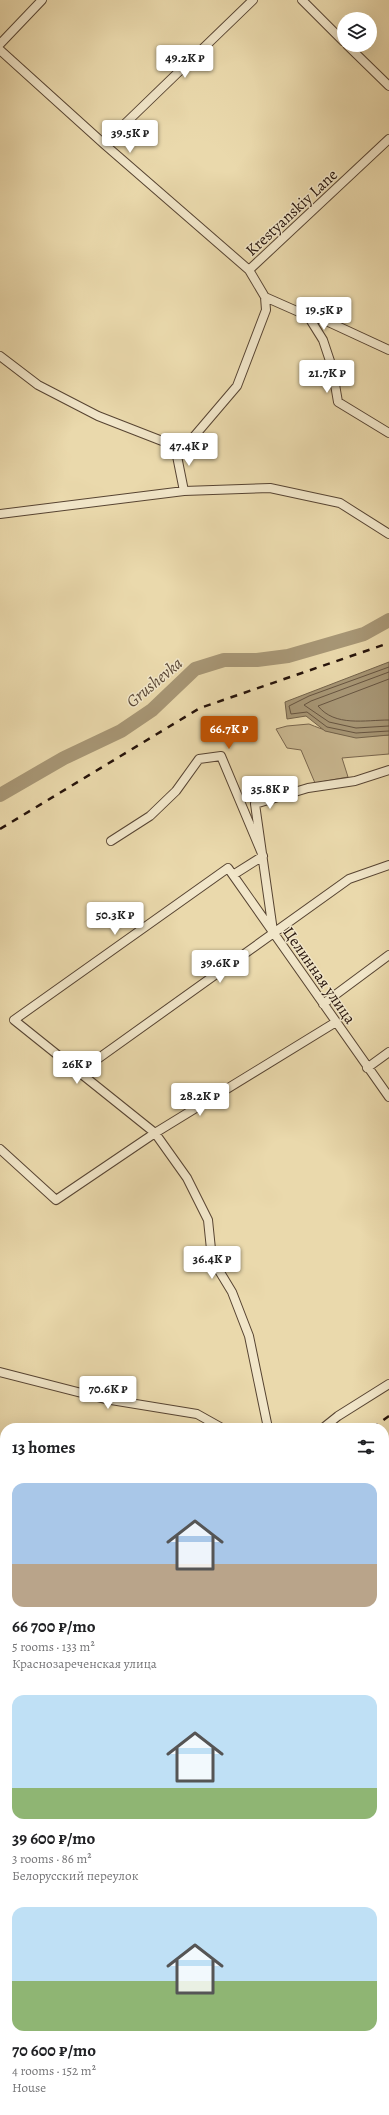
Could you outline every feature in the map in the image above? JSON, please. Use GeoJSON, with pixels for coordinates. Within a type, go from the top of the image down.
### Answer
{"type":"FeatureCollection","features":[{"type":"Feature","properties":{"kind":"street"},"geometry":{"type":"LineString","coordinates":[[0,44],[42,0]]}},
{"type":"Feature","properties":{"kind":"street"},"geometry":{"type":"LineString","coordinates":[[104,144],[253,0]]}},
{"type":"Feature","properties":{"kind":"street"},"geometry":{"type":"LineString","coordinates":[[302,0],[337,35]]}},
{"type":"Feature","properties":{"kind":"street"},"geometry":{"type":"LineString","coordinates":[[0,50],[104,144],[249,270]]}},
{"type":"Feature","properties":{"kind":"street"},"geometry":{"type":"LineString","coordinates":[[354,52],[389,86]]}},
{"type":"Feature","properties":{"kind":"street","name":"Krestyanskiy Lane"},"geometry":{"type":"LineString","coordinates":[[265,297],[249,270],[389,139]]}},
{"type":"Feature","properties":{"kind":"street"},"geometry":{"type":"LineString","coordinates":[[0,356],[38,385],[98,416],[175,446],[191,440],[237,386],[266,310],[265,297],[308,316],[322,319],[389,350]]}},
{"type":"Feature","properties":{"kind":"street"},"geometry":{"type":"LineString","coordinates":[[308,316],[323,340],[332,367],[338,402],[389,433]]}},
{"type":"Feature","properties":{"kind":"street"},"geometry":{"type":"LineString","coordinates":[[175,446],[184,491]]}},
{"type":"Feature","properties":{"kind":"street"},"geometry":{"type":"LineString","coordinates":[[0,513],[184,491],[270,488],[340,503],[389,534]]}},
{"type":"Feature","properties":{"kind":"street"},"geometry":{"type":"LineString","coordinates":[[111,841],[150,816],[176,791],[199,758],[221,756],[263,856]]}},
{"type":"Feature","properties":{"kind":"street"},"geometry":{"type":"LineString","coordinates":[[274,933],[255,804],[308,788],[354,781],[389,770]]}},
{"type":"Feature","properties":{"kind":"street"},"geometry":{"type":"LineString","coordinates":[[263,856],[231,872],[14,1020],[78,1073],[155,1133],[187,1178],[208,1220],[212,1259],[232,1292],[249,1336],[267,1423]]}},
{"type":"Feature","properties":{"kind":"street"},"geometry":{"type":"LineString","coordinates":[[78,1073],[349,879],[389,865]]}},
{"type":"Feature","properties":{"kind":"street","name":"Целинная улица"},"geometry":{"type":"LineString","coordinates":[[231,872],[389,1097]]}},
{"type":"Feature","properties":{"kind":"street"},"geometry":{"type":"LineString","coordinates":[[323,1004],[389,955]]}},
{"type":"Feature","properties":{"kind":"street"},"geometry":{"type":"LineString","coordinates":[[0,1149],[56,1200],[155,1133],[336,1022]]}},
{"type":"Feature","properties":{"kind":"street"},"geometry":{"type":"LineString","coordinates":[[368,1068],[389,1052]]}},
{"type":"Feature","properties":{"kind":"street"},"geometry":{"type":"LineString","coordinates":[[0,1372],[106,1399],[197,1414],[213,1423]]}},
{"type":"Feature","properties":{"kind":"street"},"geometry":{"type":"LineString","coordinates":[[329,1423],[389,1384]]}},
{"type":"Feature","properties":{"kind":"shaded area"},"geometry":{"type":"Polygon","coordinates":[[[309,724],[339,734],[367,736],[389,735],[389,754],[342,758],[348,777],[315,783],[301,750],[287,748],[276,729],[287,726],[309,724]]]}},
{"type":"Feature","properties":{"kind":"water"},"geometry":{"type":"Polygon","coordinates":[[[389,662],[389,735],[356,738],[325,731],[306,716],[287,719],[285,702],[389,662]]]}},
{"type":"Feature","properties":{"kind":"waterway","name":"Grushevka"},"geometry":{"type":"LineString","coordinates":[[0,795],[64,758],[121,731],[152,710],[195,669],[224,660],[257,660],[288,656],[364,634],[389,620]]}},
{"type":"Feature","properties":{"kind":"railway"},"geometry":{"type":"LineString","coordinates":[[0,829],[200,708],[389,643]]}},
{"type":"Feature","properties":{"kind":"railway"},"geometry":{"type":"LineString","coordinates":[[379,1423],[389,1416]]}}]}
